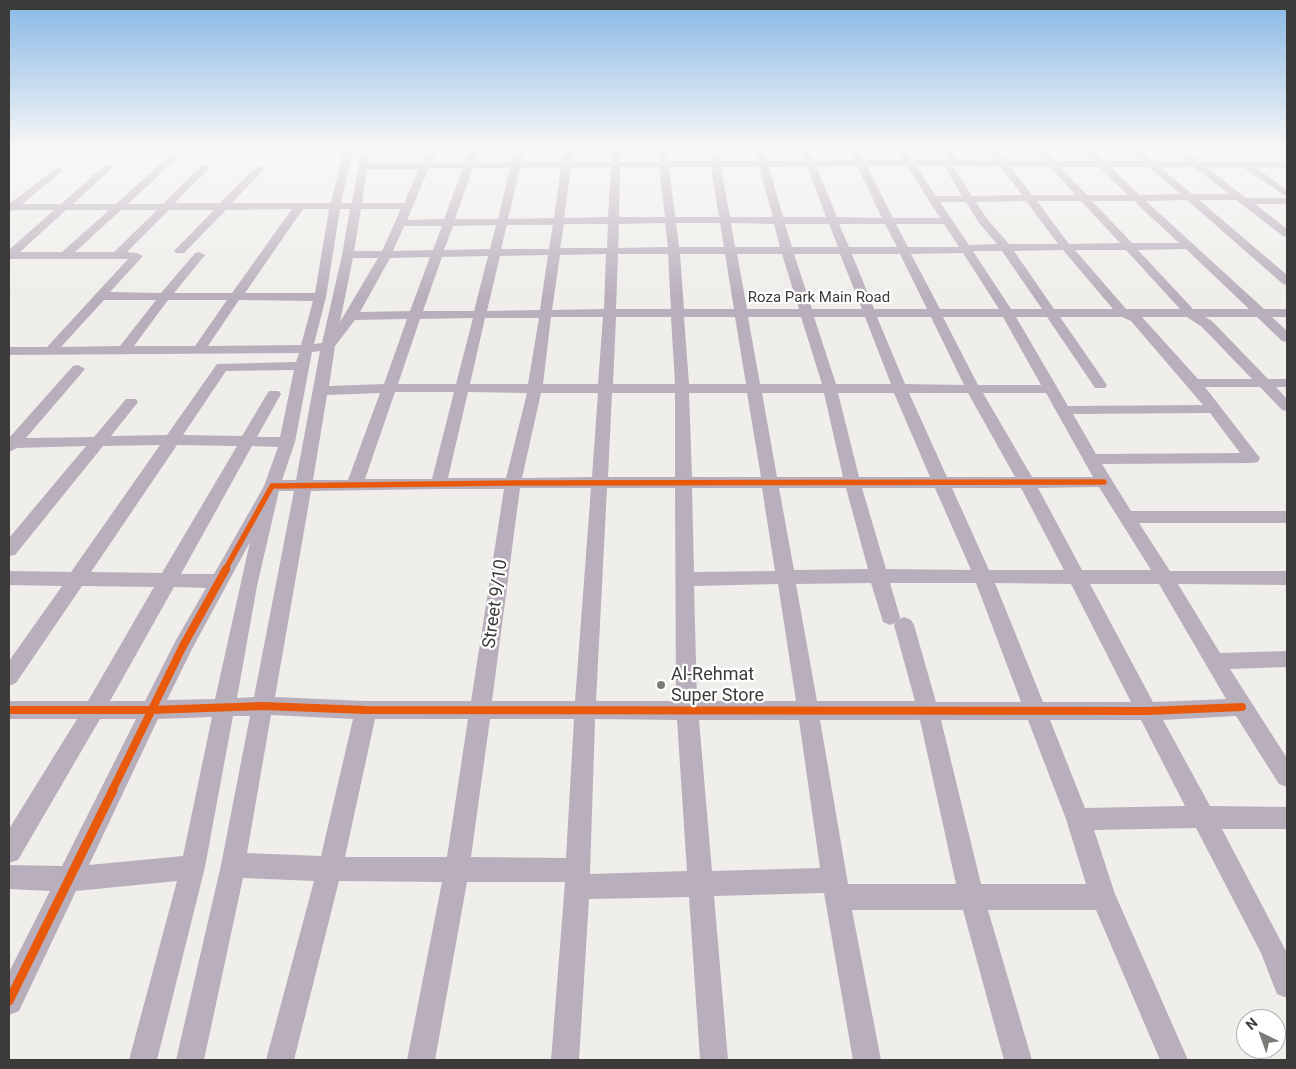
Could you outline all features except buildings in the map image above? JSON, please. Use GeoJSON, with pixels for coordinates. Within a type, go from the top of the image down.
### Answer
{"type":"FeatureCollection","features":[{"type":"Feature","properties":{"kind":"street"},"geometry":{"type":"LineString","coordinates":[[9,208],[22,198]]}},
{"type":"Feature","properties":{"kind":"street"},"geometry":{"type":"LineString","coordinates":[[9,255],[74,198]]}},
{"type":"Feature","properties":{"kind":"street"},"geometry":{"type":"LineString","coordinates":[[65,255],[127,198]]}},
{"type":"Feature","properties":{"kind":"street"},"geometry":{"type":"LineString","coordinates":[[118,255],[175,198]]}},
{"type":"Feature","properties":{"kind":"street"},"geometry":{"type":"LineString","coordinates":[[180,252],[230,198]]}},
{"type":"Feature","properties":{"kind":"street"},"geometry":{"type":"LineString","coordinates":[[143,1060],[193,867],[248,586],[272,486],[287,442],[304,358],[320,297],[337,198]]}},
{"type":"Feature","properties":{"kind":"street"},"geometry":{"type":"LineString","coordinates":[[190,1060],[233,864],[328,346],[348,255],[357,198]]}},
{"type":"Feature","properties":{"kind":"street"},"geometry":{"type":"LineString","coordinates":[[9,677],[222,367],[304,358],[328,346],[351,316],[386,254],[411,198]]}},
{"type":"Feature","properties":{"kind":"street"},"geometry":{"type":"LineString","coordinates":[[355,484],[457,198]]}},
{"type":"Feature","properties":{"kind":"street"},"geometry":{"type":"LineString","coordinates":[[439,484],[508,198]]}},
{"type":"Feature","properties":{"kind":"street","name":"Street 9/10"},"geometry":{"type":"LineString","coordinates":[[421,1060],[457,870],[513,483],[535,388],[562,198]]}},
{"type":"Feature","properties":{"kind":"street"},"geometry":{"type":"LineString","coordinates":[[565,1060],[610,313],[614,198]]}},
{"type":"Feature","properties":{"kind":"street"},"geometry":{"type":"LineString","coordinates":[[667,198],[674,251],[682,387],[687,710],[714,1060]]}},
{"type":"Feature","properties":{"kind":"street"},"geometry":{"type":"LineString","coordinates":[[722,198],[729,251],[786,578],[836,888],[867,1060]]}},
{"type":"Feature","properties":{"kind":"street"},"geometry":{"type":"LineString","coordinates":[[773,198],[787,251],[830,388],[878,576],[897,621],[928,709],[973,897],[1018,1060]]}},
{"type":"Feature","properties":{"kind":"street"},"geometry":{"type":"LineString","coordinates":[[823,198],[900,390],[942,482],[982,577],[1078,819],[1104,897],[1174,1060]]}},
{"type":"Feature","properties":{"kind":"street"},"geometry":{"type":"LineString","coordinates":[[878,198],[973,389],[1026,482],[1148,711],[1270,944],[1287,984]]}},
{"type":"Feature","properties":{"kind":"street"},"geometry":{"type":"LineString","coordinates":[[953,198],[934,199],[1007,312],[1104,482],[1165,578],[1242,707],[1280,754],[1287,777]]}},
{"type":"Feature","properties":{"kind":"street"},"geometry":{"type":"LineString","coordinates":[[970,198],[1100,385]]}},
{"type":"Feature","properties":{"kind":"street"},"geometry":{"type":"LineString","coordinates":[[1020,198],[1089,198]]}},
{"type":"Feature","properties":{"kind":"street"},"geometry":{"type":"LineString","coordinates":[[1027,198],[1122,312],[1136,318],[1194,383],[1252,458],[1092,460]]}},
{"type":"Feature","properties":{"kind":"street"},"geometry":{"type":"LineString","coordinates":[[1083,198],[1190,313],[1207,324],[1287,407]]}},
{"type":"Feature","properties":{"kind":"street"},"geometry":{"type":"LineString","coordinates":[[1137,198],[1287,338]]}},
{"type":"Feature","properties":{"kind":"street"},"geometry":{"type":"LineString","coordinates":[[1190,198],[1287,281]]}},
{"type":"Feature","properties":{"kind":"street"},"geometry":{"type":"LineString","coordinates":[[1212,198],[1287,201]]}},
{"type":"Feature","properties":{"kind":"street"},"geometry":{"type":"LineString","coordinates":[[1241,199],[1287,234]]}},
{"type":"Feature","properties":{"kind":"street"},"geometry":{"type":"LineString","coordinates":[[9,208],[356,206],[448,223],[670,220],[948,221]]}},
{"type":"Feature","properties":{"kind":"street"},"geometry":{"type":"LineString","coordinates":[[199,350],[299,207]]}},
{"type":"Feature","properties":{"kind":"street"},"geometry":{"type":"LineString","coordinates":[[348,255],[1189,246]]}},
{"type":"Feature","properties":{"kind":"street"},"geometry":{"type":"LineString","coordinates":[[9,255],[138,256],[51,350]]}},
{"type":"Feature","properties":{"kind":"street"},"geometry":{"type":"LineString","coordinates":[[124,350],[165,296],[200,256]]}},
{"type":"Feature","properties":{"kind":"street"},"geometry":{"type":"LineString","coordinates":[[101,296],[320,297]]}},
{"type":"Feature","properties":{"kind":"street","name":"Roza Park Main Road"},"geometry":{"type":"LineString","coordinates":[[351,316],[610,313],[741,315],[1007,312],[1287,313]]}},
{"type":"Feature","properties":{"kind":"street"},"geometry":{"type":"LineString","coordinates":[[9,351],[199,350],[304,358]]}},
{"type":"Feature","properties":{"kind":"street"},"geometry":{"type":"LineString","coordinates":[[9,366],[24,351]]}},
{"type":"Feature","properties":{"kind":"street"},"geometry":{"type":"LineString","coordinates":[[11,445],[78,369]]}},
{"type":"Feature","properties":{"kind":"street"},"geometry":{"type":"LineString","coordinates":[[1194,383],[1287,383]]}},
{"type":"Feature","properties":{"kind":"street"},"geometry":{"type":"LineString","coordinates":[[321,391],[389,388],[605,389],[682,387],[1050,390]]}},
{"type":"Feature","properties":{"kind":"street"},"geometry":{"type":"LineString","coordinates":[[9,851],[94,710],[274,394]]}},
{"type":"Feature","properties":{"kind":"street"},"geometry":{"type":"LineString","coordinates":[[9,550],[131,402]]}},
{"type":"Feature","properties":{"kind":"street"},"geometry":{"type":"LineString","coordinates":[[1062,410],[1214,408]]}},
{"type":"Feature","properties":{"kind":"street"},"geometry":{"type":"LineString","coordinates":[[11,445],[173,440],[287,442]]}},
{"type":"Feature","properties":{"kind":"street"},"geometry":{"type":"LineString","coordinates":[[272,486],[513,483],[853,484],[1104,482]]}},
{"type":"Feature","properties":{"kind":"street"},"geometry":{"type":"LineString","coordinates":[[9,1001],[151,710],[218,581],[272,486]]}},
{"type":"Feature","properties":{"kind":"street"},"geometry":{"type":"LineString","coordinates":[[1127,517],[1287,517]]}},
{"type":"Feature","properties":{"kind":"street"},"geometry":{"type":"LineString","coordinates":[[685,579],[878,576],[1287,578]]}},
{"type":"Feature","properties":{"kind":"street"},"geometry":{"type":"LineString","coordinates":[[9,578],[218,581]]}},
{"type":"Feature","properties":{"kind":"street"},"geometry":{"type":"LineString","coordinates":[[1215,661],[1287,659]]}},
{"type":"Feature","properties":{"kind":"street"},"geometry":{"type":"LineString","coordinates":[[9,710],[151,710],[263,706],[366,710],[928,709],[1148,711],[1242,707]]}},
{"type":"Feature","properties":{"kind":"street"},"geometry":{"type":"LineString","coordinates":[[280,1060],[330,869],[366,710]]}},
{"type":"Feature","properties":{"kind":"street"},"geometry":{"type":"LineString","coordinates":[[1078,819],[1287,818]]}},
{"type":"Feature","properties":{"kind":"street"},"geometry":{"type":"LineString","coordinates":[[233,864],[330,869],[457,870],[577,878],[836,888],[973,897],[1104,897]]}},
{"type":"Feature","properties":{"kind":"street"},"geometry":{"type":"LineString","coordinates":[[9,877],[70,879],[193,867]]}},
{"type":"Feature","properties":{"kind":"cycle path"},"geometry":{"type":"LineString","coordinates":[[9,1001],[183,646],[272,486],[513,483],[1104,482]]}},
{"type":"Feature","properties":{"kind":"cycle path"},"geometry":{"type":"LineString","coordinates":[[9,710],[151,710],[263,706],[366,710],[1148,711],[1242,707]]}},
{"type":"Feature","properties":{"kind":"place","name":"Al-Rehmat Super Store"},"geometry":{"type":"Point","coordinates":[661,685]}}]}
